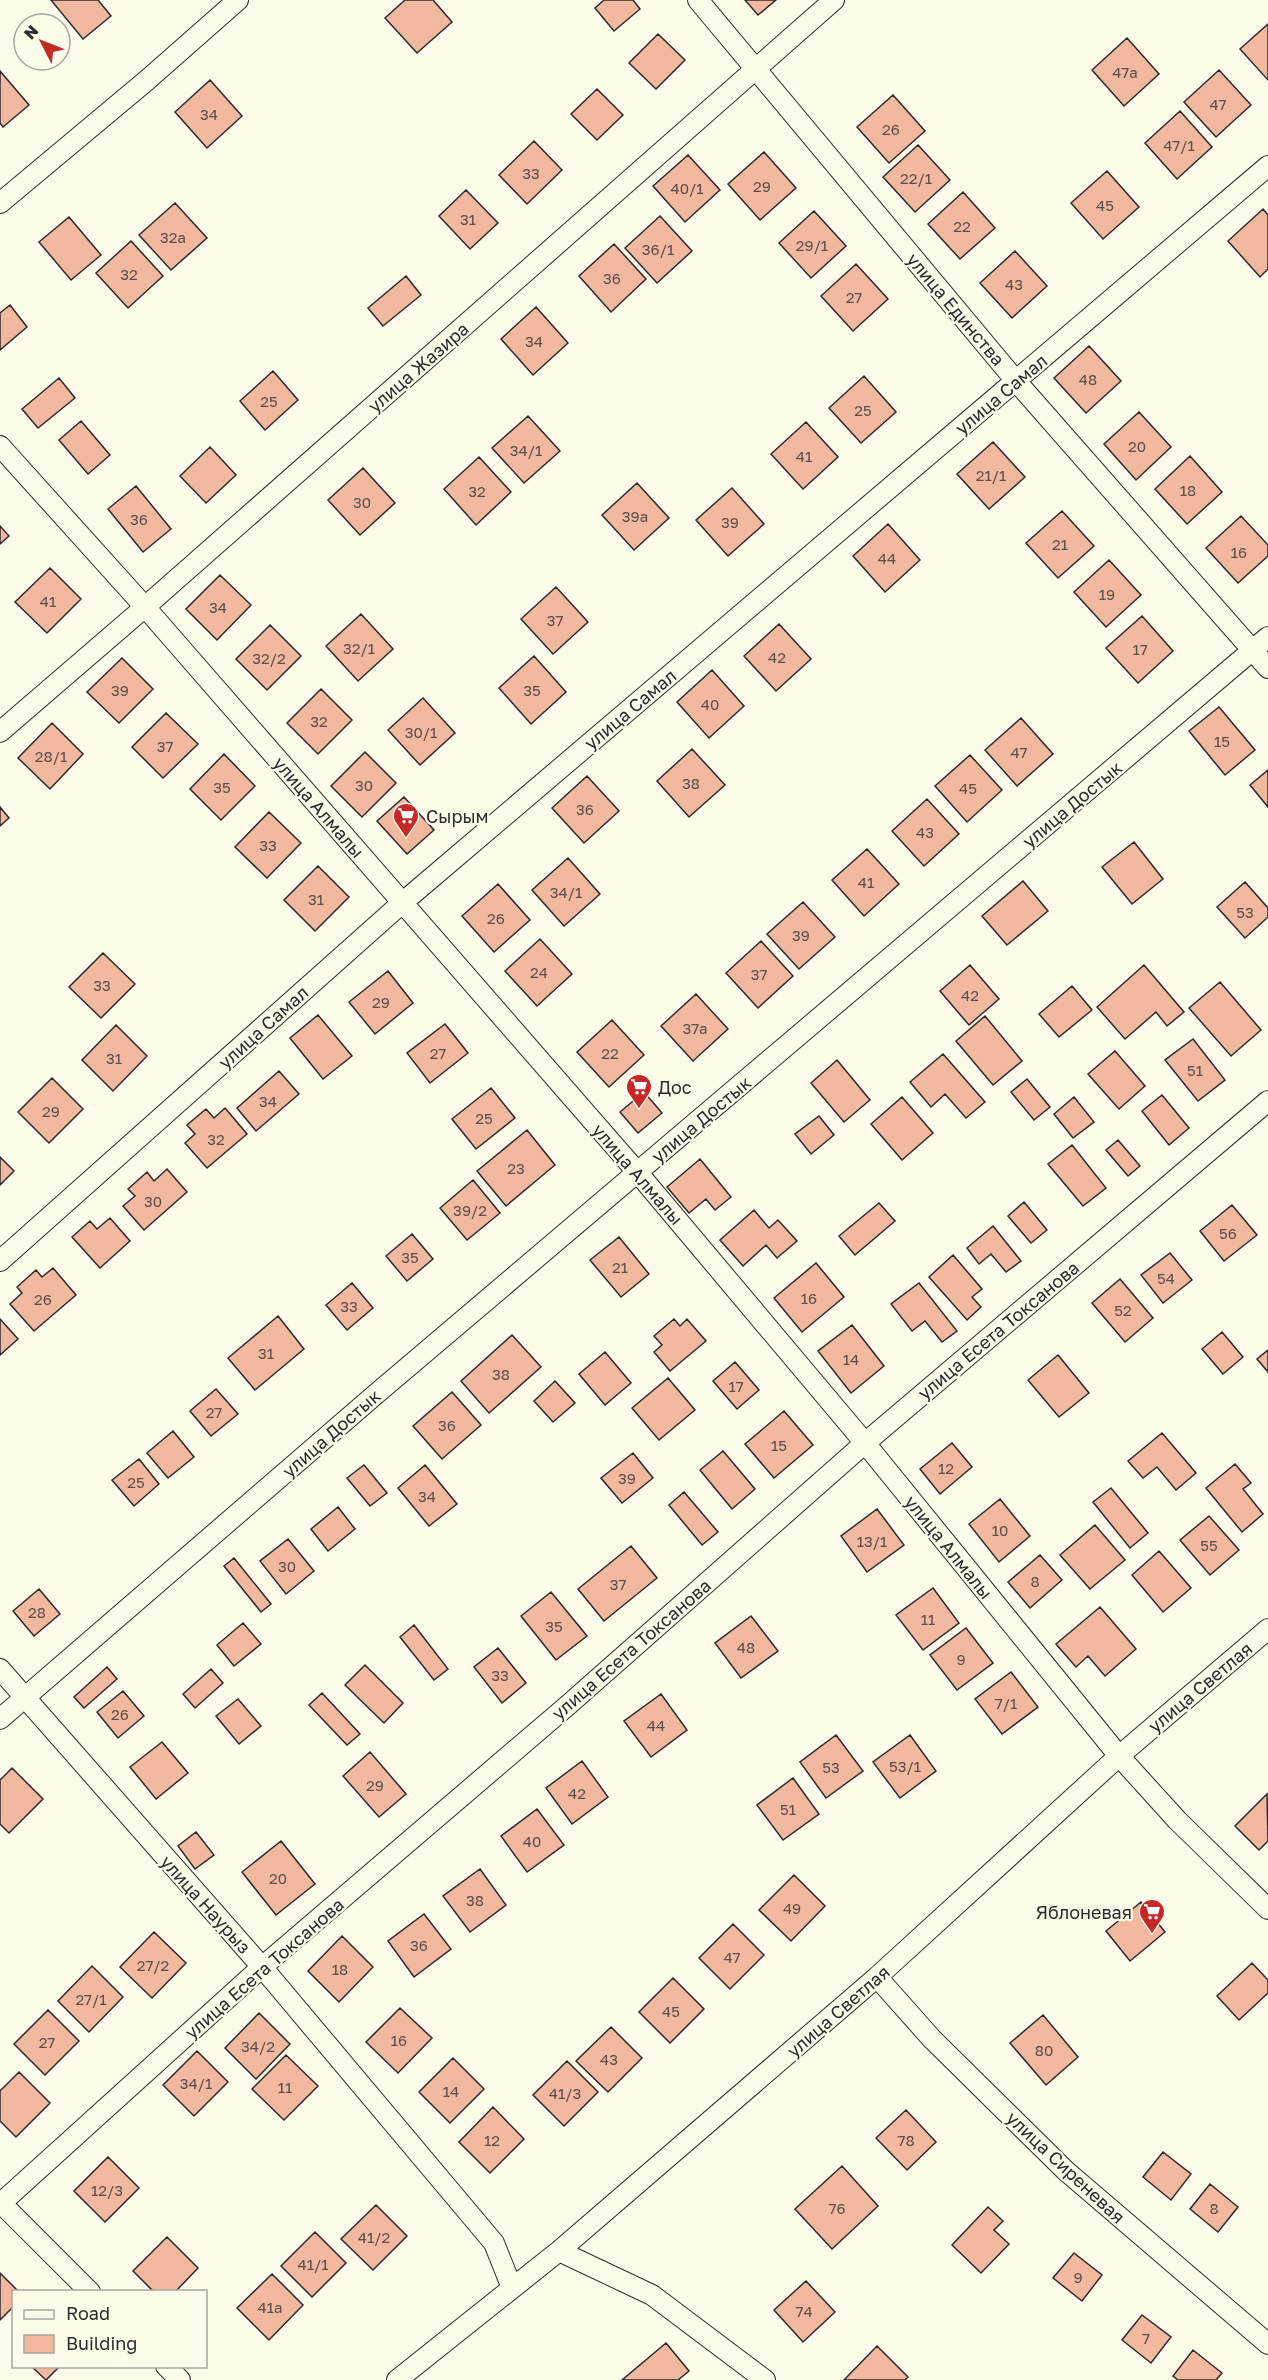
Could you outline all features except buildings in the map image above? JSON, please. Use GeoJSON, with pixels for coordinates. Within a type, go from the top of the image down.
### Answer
{"type":"FeatureCollection","features":[{"type":"Feature","properties":{"kind":"street"},"geometry":{"type":"LineString","coordinates":[[0,203],[147,81],[238,0]]}},
{"type":"Feature","properties":{"kind":"street","name":"улица Единства"},"geometry":{"type":"LineString","coordinates":[[698,0],[1016,381],[1268,668]]}},
{"type":"Feature","properties":{"kind":"street","name":"улица Жазира"},"geometry":{"type":"LineString","coordinates":[[0,732],[146,607],[834,0]]}},
{"type":"Feature","properties":{"kind":"street","name":"улица Самал"},"geometry":{"type":"LineString","coordinates":[[0,1261],[402,903],[1268,166]]}},
{"type":"Feature","properties":{"kind":"street","name":"улица Алмалы"},"geometry":{"type":"LineString","coordinates":[[0,446],[146,607],[638,1173],[865,1443],[1119,1756],[1177,1820],[1268,1909]]}},
{"type":"Feature","properties":{"kind":"street","name":"улица Достык"},"geometry":{"type":"LineString","coordinates":[[0,1719],[1268,637]]}},
{"type":"Feature","properties":{"kind":"street","name":"улица Есета Токсанова"},"geometry":{"type":"LineString","coordinates":[[0,2203],[262,1967],[576,1699],[865,1443],[1268,1101]]}},
{"type":"Feature","properties":{"kind":"street","name":"улица Светлая"},"geometry":{"type":"LineString","coordinates":[[398,2380],[559,2251],[877,1977],[1119,1756],[1268,1629]]}},
{"type":"Feature","properties":{"kind":"street","name":"улица Наурыз"},"geometry":{"type":"LineString","coordinates":[[0,1669],[23,1698],[262,1967],[494,2243],[512,2288]]}},
{"type":"Feature","properties":{"kind":"street","name":"улица Сиреневая"},"geometry":{"type":"LineString","coordinates":[[877,1977],[932,2039],[1066,2171],[1268,2344]]}},
{"type":"Feature","properties":{"kind":"street"},"geometry":{"type":"LineString","coordinates":[[0,2203],[88,2290]]}},
{"type":"Feature","properties":{"kind":"street"},"geometry":{"type":"LineString","coordinates":[[559,2251],[652,2295],[765,2380]]}},
{"type":"Feature","properties":{"kind":"street"},"geometry":{"type":"LineString","coordinates":[[167,2368],[180,2380]]}},
{"type":"Feature","properties":{"kind":"place","name":"Сырым"},"geometry":{"type":"Point","coordinates":[406,839]}},
{"type":"Feature","properties":{"kind":"place","name":"Дос"},"geometry":{"type":"Point","coordinates":[639,1110]}},
{"type":"Feature","properties":{"kind":"place","name":"Яблоневая"},"geometry":{"type":"Point","coordinates":[1152,1935]}}]}
